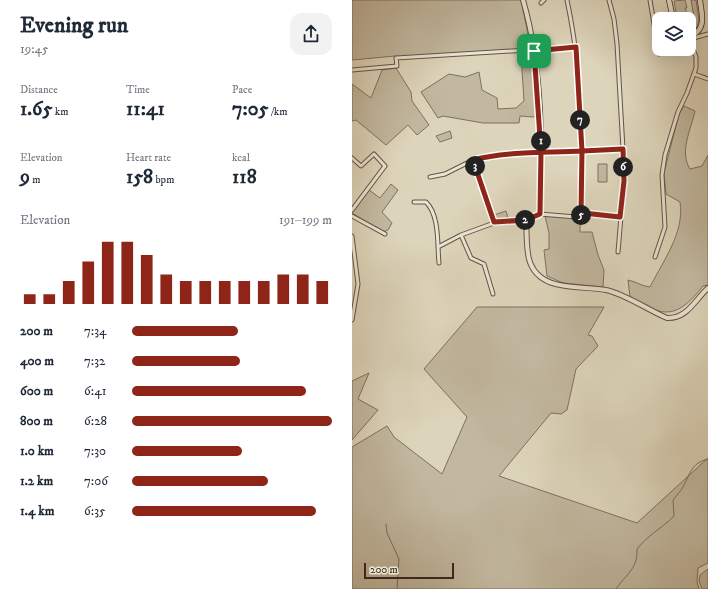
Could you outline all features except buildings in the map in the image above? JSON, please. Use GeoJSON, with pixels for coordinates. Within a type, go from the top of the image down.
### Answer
{"type":"FeatureCollection","features":[{"type":"Feature","properties":{"kind":"main road"},"geometry":{"type":"LineString","coordinates":[[669,0],[672,12]]}},
{"type":"Feature","properties":{"kind":"main road"},"geometry":{"type":"LineString","coordinates":[[696,33],[701,27],[702,16],[700,0]]}},
{"type":"Feature","properties":{"kind":"street"},"geometry":{"type":"LineString","coordinates":[[524,0],[534,51],[541,152],[540,214]]}},
{"type":"Feature","properties":{"kind":"street"},"geometry":{"type":"LineString","coordinates":[[567,0],[576,47],[582,151],[581,215]]}},
{"type":"Feature","properties":{"kind":"street"},"geometry":{"type":"LineString","coordinates":[[609,0],[614,19],[617,44],[623,149],[624,181],[618,252]]}},
{"type":"Feature","properties":{"kind":"street"},"geometry":{"type":"LineString","coordinates":[[650,0],[652,12]]}},
{"type":"Feature","properties":{"kind":"street"},"geometry":{"type":"LineString","coordinates":[[696,36],[708,34]]}},
{"type":"Feature","properties":{"kind":"street"},"geometry":{"type":"LineString","coordinates":[[352,70],[397,66],[396,58],[534,51],[576,47]]}},
{"type":"Feature","properties":{"kind":"street"},"geometry":{"type":"LineString","coordinates":[[655,256],[665,227],[662,175],[665,155],[678,112],[694,74],[697,62],[694,56]]}},
{"type":"Feature","properties":{"kind":"street"},"geometry":{"type":"LineString","coordinates":[[694,74],[708,79]]}},
{"type":"Feature","properties":{"kind":"street"},"geometry":{"type":"LineString","coordinates":[[430,177],[445,174],[473,160],[503,155],[623,149]]}},
{"type":"Feature","properties":{"kind":"street"},"geometry":{"type":"LineString","coordinates":[[352,158],[361,166],[374,154],[385,166],[352,210]]}},
{"type":"Feature","properties":{"kind":"street"},"geometry":{"type":"LineString","coordinates":[[473,160],[494,222]]}},
{"type":"Feature","properties":{"kind":"street"},"geometry":{"type":"LineString","coordinates":[[414,202],[426,202],[431,207],[436,224],[439,263]]}},
{"type":"Feature","properties":{"kind":"street"},"geometry":{"type":"LineString","coordinates":[[438,247],[461,235],[494,222],[526,220],[540,214],[576,217],[583,213],[620,217]]}},
{"type":"Feature","properties":{"kind":"street"},"geometry":{"type":"LineString","coordinates":[[352,216],[385,234]]}},
{"type":"Feature","properties":{"kind":"street"},"geometry":{"type":"LineString","coordinates":[[526,220],[528,253],[531,266],[538,276],[550,282],[562,286],[607,290],[650,311],[673,318],[686,312],[708,288]]}},
{"type":"Feature","properties":{"kind":"street"},"geometry":{"type":"LineString","coordinates":[[461,235],[471,258],[484,264],[493,294]]}},
{"type":"Feature","properties":{"kind":"street"},"geometry":{"type":"LineString","coordinates":[[352,236],[358,284],[352,320]]}},
{"type":"Feature","properties":{"kind":"shaded area"},"geometry":{"type":"Polygon","coordinates":[[[352,0],[521,0],[531,49],[401,57],[395,56],[352,60],[352,0]]]}},
{"type":"Feature","properties":{"kind":"shaded area"},"geometry":{"type":"Polygon","coordinates":[[[685,0],[687,12],[676,12],[674,1],[685,0]]]}},
{"type":"Feature","properties":{"kind":"shaded area"},"geometry":{"type":"Polygon","coordinates":[[[691,0],[696,0],[699,20],[697,28],[696,12],[693,12],[691,0]]]}},
{"type":"Feature","properties":{"kind":"shaded area"},"geometry":{"type":"Polygon","coordinates":[[[521,55],[533,59],[538,114],[534,117],[520,116],[519,123],[483,123],[443,116],[438,118],[421,92],[449,74],[465,77],[479,72],[482,90],[497,98],[498,109],[516,108],[524,101],[521,55]]]}},
{"type":"Feature","properties":{"kind":"shaded area"},"geometry":{"type":"Polygon","coordinates":[[[396,68],[411,92],[412,101],[429,125],[417,135],[408,125],[386,145],[356,120],[352,121],[352,84],[371,98],[382,70],[396,68]]]}},
{"type":"Feature","properties":{"kind":"shaded area"},"geometry":{"type":"Polygon","coordinates":[[[684,106],[695,111],[686,148],[687,162],[690,169],[702,166],[708,155],[708,285],[703,286],[694,297],[678,309],[670,312],[661,312],[652,309],[630,297],[628,280],[650,287],[667,257],[676,235],[681,213],[680,202],[666,194],[664,173],[679,114],[684,106]]]}},
{"type":"Feature","properties":{"kind":"shaded area"},"geometry":{"type":"Polygon","coordinates":[[[450,131],[452,138],[440,142],[436,136],[450,131]]]}},
{"type":"Feature","properties":{"kind":"shaded area"},"geometry":{"type":"Polygon","coordinates":[[[598,164],[607,164],[607,182],[598,182],[598,164]]]}},
{"type":"Feature","properties":{"kind":"shaded area"},"geometry":{"type":"Polygon","coordinates":[[[391,184],[398,190],[382,212],[392,223],[388,230],[383,232],[352,213],[369,190],[380,198],[391,184]]]}},
{"type":"Feature","properties":{"kind":"shaded area"},"geometry":{"type":"Polygon","coordinates":[[[506,211],[508,218],[497,221],[495,219],[494,215],[506,211]]]}},
{"type":"Feature","properties":{"kind":"shaded area"},"geometry":{"type":"Polygon","coordinates":[[[545,216],[580,217],[580,232],[592,232],[598,255],[604,270],[603,287],[563,283],[547,276],[544,250],[549,249],[549,233],[545,216]]]}},
{"type":"Feature","properties":{"kind":"shaded area"},"geometry":{"type":"Polygon","coordinates":[[[477,307],[604,307],[588,335],[592,336],[598,346],[576,369],[567,410],[561,414],[551,413],[499,476],[637,523],[708,458],[708,563],[698,568],[697,582],[699,589],[352,589],[352,447],[387,426],[394,437],[442,474],[467,417],[424,369],[477,307]]]}},
{"type":"Feature","properties":{"kind":"shaded area"},"geometry":{"type":"Polygon","coordinates":[[[369,373],[358,399],[378,410],[352,440],[352,381],[369,373]]]}},
{"type":"Feature","properties":{"kind":"shaded area"},"geometry":{"type":"Polygon","coordinates":[[[708,569],[708,589],[702,589],[699,581],[700,575],[708,569]]]}},
{"type":"Feature","properties":{"kind":"waterway"},"geometry":{"type":"LineString","coordinates":[[616,589],[631,571],[636,562],[637,549],[645,540],[674,516],[673,500],[683,487],[694,466],[708,459]]}},
{"type":"Feature","properties":{"kind":"waterway"},"geometry":{"type":"LineString","coordinates":[[386,524],[387,533],[399,559],[397,589]]}},
{"type":"Feature","properties":{"kind":"route"},"geometry":{"type":"LineString","coordinates":[[534,51],[541,152],[540,214],[533,215],[526,220],[494,222],[473,160],[486,157],[541,152],[582,151],[581,215],[583,213],[620,217],[624,181],[623,149],[582,151],[576,47],[534,51]]}}]}
